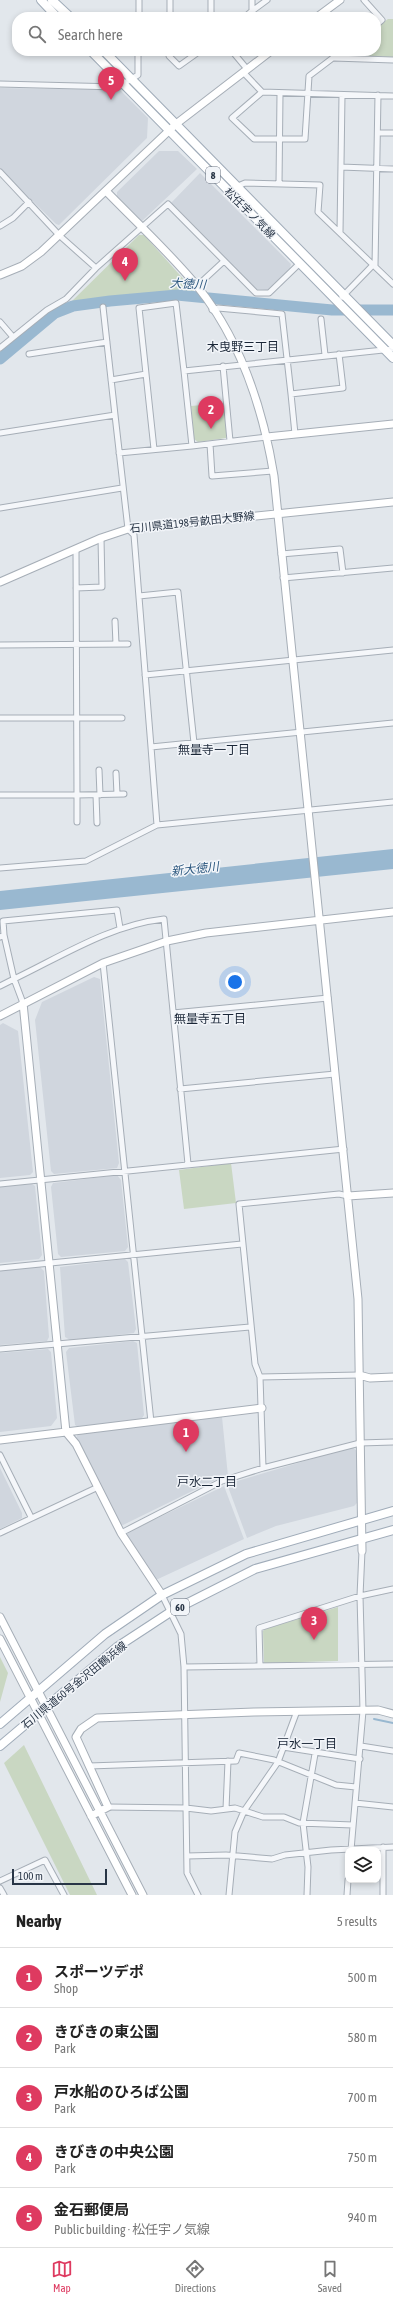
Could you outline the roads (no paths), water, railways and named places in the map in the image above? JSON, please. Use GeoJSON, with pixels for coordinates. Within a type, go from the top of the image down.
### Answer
{"type":"FeatureCollection","features":[{"type":"Feature","properties":{"kind":"main road"},"geometry":{"type":"LineString","coordinates":[[40,0],[52,12]]}},
{"type":"Feature","properties":{"kind":"main road"},"geometry":{"type":"LineString","coordinates":[[52,0],[65,12]]}},
{"type":"Feature","properties":{"kind":"main road","name":"松任宇ノ気線"},"geometry":{"type":"LineString","coordinates":[[96,56],[336,300],[368,332],[389,349],[393,358]]}},
{"type":"Feature","properties":{"kind":"main road","name":"松任宇ノ気線"},"geometry":{"type":"LineString","coordinates":[[109,56],[393,345]]}},
{"type":"Feature","properties":{"kind":"main road","name":"石川県道60号金沢田鶴浜線"},"geometry":{"type":"LineString","coordinates":[[0,1724],[105,1634],[162,1595],[246,1554],[393,1511]]}},
{"type":"Feature","properties":{"kind":"main road","name":"石川県道60号金沢田鶴浜線"},"geometry":{"type":"LineString","coordinates":[[0,1746],[117,1647],[172,1612],[255,1569],[362,1537],[393,1530]]}},
{"type":"Feature","properties":{"kind":"street"},"geometry":{"type":"LineString","coordinates":[[139,0],[139,12]]}},
{"type":"Feature","properties":{"kind":"street"},"geometry":{"type":"LineString","coordinates":[[170,0],[170,12]]}},
{"type":"Feature","properties":{"kind":"street"},"geometry":{"type":"LineString","coordinates":[[210,12],[211,0]]}},
{"type":"Feature","properties":{"kind":"street"},"geometry":{"type":"LineString","coordinates":[[252,0],[252,11]]}},
{"type":"Feature","properties":{"kind":"street"},"geometry":{"type":"LineString","coordinates":[[252,11],[267,0]]}},
{"type":"Feature","properties":{"kind":"street"},"geometry":{"type":"LineString","coordinates":[[324,12],[340,0]]}},
{"type":"Feature","properties":{"kind":"street"},"geometry":{"type":"LineString","coordinates":[[364,0],[375,12]]}},
{"type":"Feature","properties":{"kind":"street"},"geometry":{"type":"LineString","coordinates":[[0,84],[118,87],[132,80],[138,75],[138,56]]}},
{"type":"Feature","properties":{"kind":"street"},"geometry":{"type":"LineString","coordinates":[[169,56],[179,66],[193,56]]}},
{"type":"Feature","properties":{"kind":"street"},"geometry":{"type":"LineString","coordinates":[[235,56],[262,92],[280,94],[393,96]]}},
{"type":"Feature","properties":{"kind":"street"},"geometry":{"type":"LineString","coordinates":[[0,275],[22,266],[60,236],[169,130],[264,56]]}},
{"type":"Feature","properties":{"kind":"street"},"geometry":{"type":"LineString","coordinates":[[262,92],[232,118],[254,139],[305,139],[309,76],[336,56]]}},
{"type":"Feature","properties":{"kind":"street"},"geometry":{"type":"LineString","coordinates":[[334,58],[393,60]]}},
{"type":"Feature","properties":{"kind":"street"},"geometry":{"type":"LineString","coordinates":[[279,184],[280,94]]}},
{"type":"Feature","properties":{"kind":"street"},"geometry":{"type":"LineString","coordinates":[[340,232],[342,95]]}},
{"type":"Feature","properties":{"kind":"street"},"geometry":{"type":"LineString","coordinates":[[336,300],[345,296],[374,265],[378,95]]}},
{"type":"Feature","properties":{"kind":"street"},"geometry":{"type":"LineString","coordinates":[[378,133],[393,133]]}},
{"type":"Feature","properties":{"kind":"street"},"geometry":{"type":"LineString","coordinates":[[341,167],[393,170]]}},
{"type":"Feature","properties":{"kind":"street"},"geometry":{"type":"LineString","coordinates":[[0,173],[60,236],[96,268]]}},
{"type":"Feature","properties":{"kind":"street"},"geometry":{"type":"LineString","coordinates":[[238,186],[246,183],[320,185],[318,212],[393,284]]}},
{"type":"Feature","properties":{"kind":"street"},"geometry":{"type":"LineString","coordinates":[[106,191],[197,286],[211,308],[243,364],[252,386],[267,437],[273,471],[276,513],[321,920],[358,1299],[362,1519],[360,1596],[363,1711],[351,1847]]}},
{"type":"Feature","properties":{"kind":"street"},"geometry":{"type":"LineString","coordinates":[[0,226],[13,218],[29,202]]}},
{"type":"Feature","properties":{"kind":"street"},"geometry":{"type":"LineString","coordinates":[[0,348],[47,310],[66,299],[96,268],[143,228],[168,204],[256,293],[269,293],[300,263]]}},
{"type":"Feature","properties":{"kind":"street"},"geometry":{"type":"LineString","coordinates":[[197,286],[224,261]]}},
{"type":"Feature","properties":{"kind":"street"},"geometry":{"type":"LineString","coordinates":[[154,449],[139,308],[176,303],[192,446]]}},
{"type":"Feature","properties":{"kind":"street"},"geometry":{"type":"LineString","coordinates":[[103,307],[122,488],[128,529],[134,535],[157,825]]}},
{"type":"Feature","properties":{"kind":"street"},"geometry":{"type":"LineString","coordinates":[[211,308],[282,314],[294,434]]}},
{"type":"Feature","properties":{"kind":"street"},"geometry":{"type":"LineString","coordinates":[[321,319],[325,355]]}},
{"type":"Feature","properties":{"kind":"street"},"geometry":{"type":"LineString","coordinates":[[0,322],[13,337]]}},
{"type":"Feature","properties":{"kind":"street"},"geometry":{"type":"LineString","coordinates":[[29,354],[107,342]]}},
{"type":"Feature","properties":{"kind":"street"},"geometry":{"type":"LineString","coordinates":[[184,371],[389,349]]}},
{"type":"Feature","properties":{"kind":"street"},"geometry":{"type":"LineString","coordinates":[[291,394],[343,388],[339,354]]}},
{"type":"Feature","properties":{"kind":"street"},"geometry":{"type":"LineString","coordinates":[[223,366],[230,441]]}},
{"type":"Feature","properties":{"kind":"street"},"geometry":{"type":"LineString","coordinates":[[111,380],[146,374]]}},
{"type":"Feature","properties":{"kind":"street"},"geometry":{"type":"LineString","coordinates":[[0,434],[115,415]]}},
{"type":"Feature","properties":{"kind":"street"},"geometry":{"type":"LineString","coordinates":[[119,453],[393,424]]}},
{"type":"Feature","properties":{"kind":"street"},"geometry":{"type":"LineString","coordinates":[[210,444],[212,476],[273,471]]}},
{"type":"Feature","properties":{"kind":"street"},"geometry":{"type":"LineString","coordinates":[[0,508],[122,488]]}},
{"type":"Feature","properties":{"kind":"street","name":"石川県道198号畝田大野線"},"geometry":{"type":"LineString","coordinates":[[0,582],[101,538],[128,529],[393,502]]}},
{"type":"Feature","properties":{"kind":"street"},"geometry":{"type":"LineString","coordinates":[[76,588],[102,587],[101,538]]}},
{"type":"Feature","properties":{"kind":"street"},"geometry":{"type":"LineString","coordinates":[[76,549],[77,822]]}},
{"type":"Feature","properties":{"kind":"street"},"geometry":{"type":"LineString","coordinates":[[281,554],[340,549],[343,573]]}},
{"type":"Feature","properties":{"kind":"street"},"geometry":{"type":"LineString","coordinates":[[283,578],[393,568]]}},
{"type":"Feature","properties":{"kind":"street"},"geometry":{"type":"LineString","coordinates":[[139,596],[178,592],[194,743]]}},
{"type":"Feature","properties":{"kind":"street"},"geometry":{"type":"LineString","coordinates":[[115,621],[116,644]]}},
{"type":"Feature","properties":{"kind":"street"},"geometry":{"type":"LineString","coordinates":[[0,645],[128,644]]}},
{"type":"Feature","properties":{"kind":"street"},"geometry":{"type":"LineString","coordinates":[[145,675],[393,650]]}},
{"type":"Feature","properties":{"kind":"street"},"geometry":{"type":"LineString","coordinates":[[0,718],[122,718]]}},
{"type":"Feature","properties":{"kind":"street"},"geometry":{"type":"LineString","coordinates":[[151,747],[393,723]]}},
{"type":"Feature","properties":{"kind":"street"},"geometry":{"type":"LineString","coordinates":[[97,823],[99,770]]}},
{"type":"Feature","properties":{"kind":"street"},"geometry":{"type":"LineString","coordinates":[[116,773],[117,794]]}},
{"type":"Feature","properties":{"kind":"street"},"geometry":{"type":"LineString","coordinates":[[0,795],[124,794]]}},
{"type":"Feature","properties":{"kind":"street"},"geometry":{"type":"LineString","coordinates":[[0,868],[86,861],[157,825],[393,802]]}},
{"type":"Feature","properties":{"kind":"street"},"geometry":{"type":"LineString","coordinates":[[120,928],[117,910],[3,921],[2,936],[14,979],[23,1004],[59,1344],[66,1432],[76,1444],[96,1488],[121,1533],[172,1612],[181,1634],[186,1716],[187,1873],[198,1895]]}},
{"type":"Feature","properties":{"kind":"street"},"geometry":{"type":"LineString","coordinates":[[0,1016],[103,963],[167,941],[206,933],[393,912]]}},
{"type":"Feature","properties":{"kind":"street"},"geometry":{"type":"LineString","coordinates":[[0,986],[120,928],[147,921],[164,919],[188,1164]]}},
{"type":"Feature","properties":{"kind":"street"},"geometry":{"type":"LineString","coordinates":[[103,963],[151,1422]]}},
{"type":"Feature","properties":{"kind":"street"},"geometry":{"type":"LineString","coordinates":[[173,1013],[328,998]]}},
{"type":"Feature","properties":{"kind":"street"},"geometry":{"type":"LineString","coordinates":[[180,1089],[335,1074]]}},
{"type":"Feature","properties":{"kind":"street"},"geometry":{"type":"LineString","coordinates":[[0,1184],[344,1149]]}},
{"type":"Feature","properties":{"kind":"street"},"geometry":{"type":"LineString","coordinates":[[263,1468],[260,1377],[254,1364],[239,1204],[339,1194],[348,1196],[393,1193]]}},
{"type":"Feature","properties":{"kind":"street"},"geometry":{"type":"LineString","coordinates":[[0,1268],[242,1244]]}},
{"type":"Feature","properties":{"kind":"street"},"geometry":{"type":"LineString","coordinates":[[0,1349],[250,1327]]}},
{"type":"Feature","properties":{"kind":"street"},"geometry":{"type":"LineString","coordinates":[[260,1377],[359,1375],[370,1378],[393,1377]]}},
{"type":"Feature","properties":{"kind":"street"},"geometry":{"type":"LineString","coordinates":[[0,1440],[262,1408]]}},
{"type":"Feature","properties":{"kind":"street"},"geometry":{"type":"LineString","coordinates":[[121,1533],[222,1481],[263,1468],[360,1443],[393,1442]]}},
{"type":"Feature","properties":{"kind":"street"},"geometry":{"type":"LineString","coordinates":[[0,1455],[31,1517]]}},
{"type":"Feature","properties":{"kind":"street"},"geometry":{"type":"LineString","coordinates":[[0,1533],[31,1517],[96,1488]]}},
{"type":"Feature","properties":{"kind":"street"},"geometry":{"type":"LineString","coordinates":[[260,1666],[259,1628],[360,1596],[393,1588]]}},
{"type":"Feature","properties":{"kind":"street"},"geometry":{"type":"LineString","coordinates":[[0,1617],[143,1895]]}},
{"type":"Feature","properties":{"kind":"street"},"geometry":{"type":"LineString","coordinates":[[0,1639],[37,1714],[132,1895]]}},
{"type":"Feature","properties":{"kind":"street"},"geometry":{"type":"LineString","coordinates":[[184,1668],[393,1664]]}},
{"type":"Feature","properties":{"kind":"street"},"geometry":{"type":"LineString","coordinates":[[108,1807],[76,1738],[81,1729],[97,1718],[378,1710],[393,1714]]}},
{"type":"Feature","properties":{"kind":"street"},"geometry":{"type":"LineString","coordinates":[[229,1895],[235,1832],[244,1811],[278,1762],[296,1712]]}},
{"type":"Feature","properties":{"kind":"street"},"geometry":{"type":"LineString","coordinates":[[361,1746],[393,1751]]}},
{"type":"Feature","properties":{"kind":"street"},"geometry":{"type":"LineString","coordinates":[[283,1747],[315,1754],[360,1759]]}},
{"type":"Feature","properties":{"kind":"street"},"geometry":{"type":"LineString","coordinates":[[89,1766],[228,1761],[236,1760],[239,1753],[278,1762],[336,1785],[356,1787]]}},
{"type":"Feature","properties":{"kind":"street"},"geometry":{"type":"LineString","coordinates":[[306,1895],[307,1852],[303,1823],[315,1754]]}},
{"type":"Feature","properties":{"kind":"street"},"geometry":{"type":"LineString","coordinates":[[226,1809],[228,1761]]}},
{"type":"Feature","properties":{"kind":"street"},"geometry":{"type":"LineString","coordinates":[[355,1803],[393,1807]]}},
{"type":"Feature","properties":{"kind":"street"},"geometry":{"type":"LineString","coordinates":[[91,1816],[108,1807],[186,1808],[211,1811],[235,1808],[263,1817],[284,1817],[303,1823],[353,1825]]}},
{"type":"Feature","properties":{"kind":"street"},"geometry":{"type":"LineString","coordinates":[[383,1895],[383,1847],[393,1847]]}},
{"type":"Feature","properties":{"kind":"street"},"geometry":{"type":"LineString","coordinates":[[187,1856],[232,1856],[272,1859],[307,1852],[345,1849]]}},
{"type":"Feature","properties":{"kind":"street"},"geometry":{"type":"LineString","coordinates":[[0,1881],[45,1860],[64,1895]]}},
{"type":"Feature","properties":{"kind":"street"},"geometry":{"type":"LineString","coordinates":[[347,1895],[348,1883]]}},
{"type":"Feature","properties":{"kind":"street"},"geometry":{"type":"LineString","coordinates":[[0,1888],[4,1895]]}},
{"type":"Feature","properties":{"kind":"water"},"geometry":{"type":"Polygon","coordinates":[[[393,849],[393,869],[0,910],[0,891],[393,849]]]}},
{"type":"Feature","properties":{"kind":"waterway","name":"大徳川"},"geometry":{"type":"LineString","coordinates":[[0,359],[55,313],[73,306],[110,301],[177,295],[332,310],[393,310]]}},
{"type":"Feature","properties":{"kind":"waterway"},"geometry":{"type":"LineString","coordinates":[[374,1719],[393,1723]]}},
{"type":"Feature","properties":{"kind":"place","name":"金石郵便局"},"geometry":{"type":"Point","coordinates":[111,100]}},
{"type":"Feature","properties":{"kind":"place","name":"きびきの中央公園"},"geometry":{"type":"Point","coordinates":[125,281]}},
{"type":"Feature","properties":{"kind":"place","name":"きびきの東公園"},"geometry":{"type":"Point","coordinates":[211,429]}},
{"type":"Feature","properties":{"kind":"place","name":"スポーツデポ"},"geometry":{"type":"Point","coordinates":[186,1452]}},
{"type":"Feature","properties":{"kind":"place","name":"戸水船のひろば公園"},"geometry":{"type":"Point","coordinates":[314,1640]}},
{"type":"Feature","properties":{"kind":"district","name":"木曳野三丁目"},"geometry":{"type":"Point","coordinates":[243,347]}},
{"type":"Feature","properties":{"kind":"district","name":"無量寺一丁目"},"geometry":{"type":"Point","coordinates":[214,750]}},
{"type":"Feature","properties":{"kind":"district","name":"無量寺五丁目"},"geometry":{"type":"Point","coordinates":[210,1019]}},
{"type":"Feature","properties":{"kind":"district","name":"戸水二丁目"},"geometry":{"type":"Point","coordinates":[207,1482]}},
{"type":"Feature","properties":{"kind":"district","name":"戸水一丁目"},"geometry":{"type":"Point","coordinates":[307,1744]}},
{"type":"Feature","properties":{"kind":"water label","name":"新大徳川"},"geometry":{"type":"Point","coordinates":[195,869]}}]}
